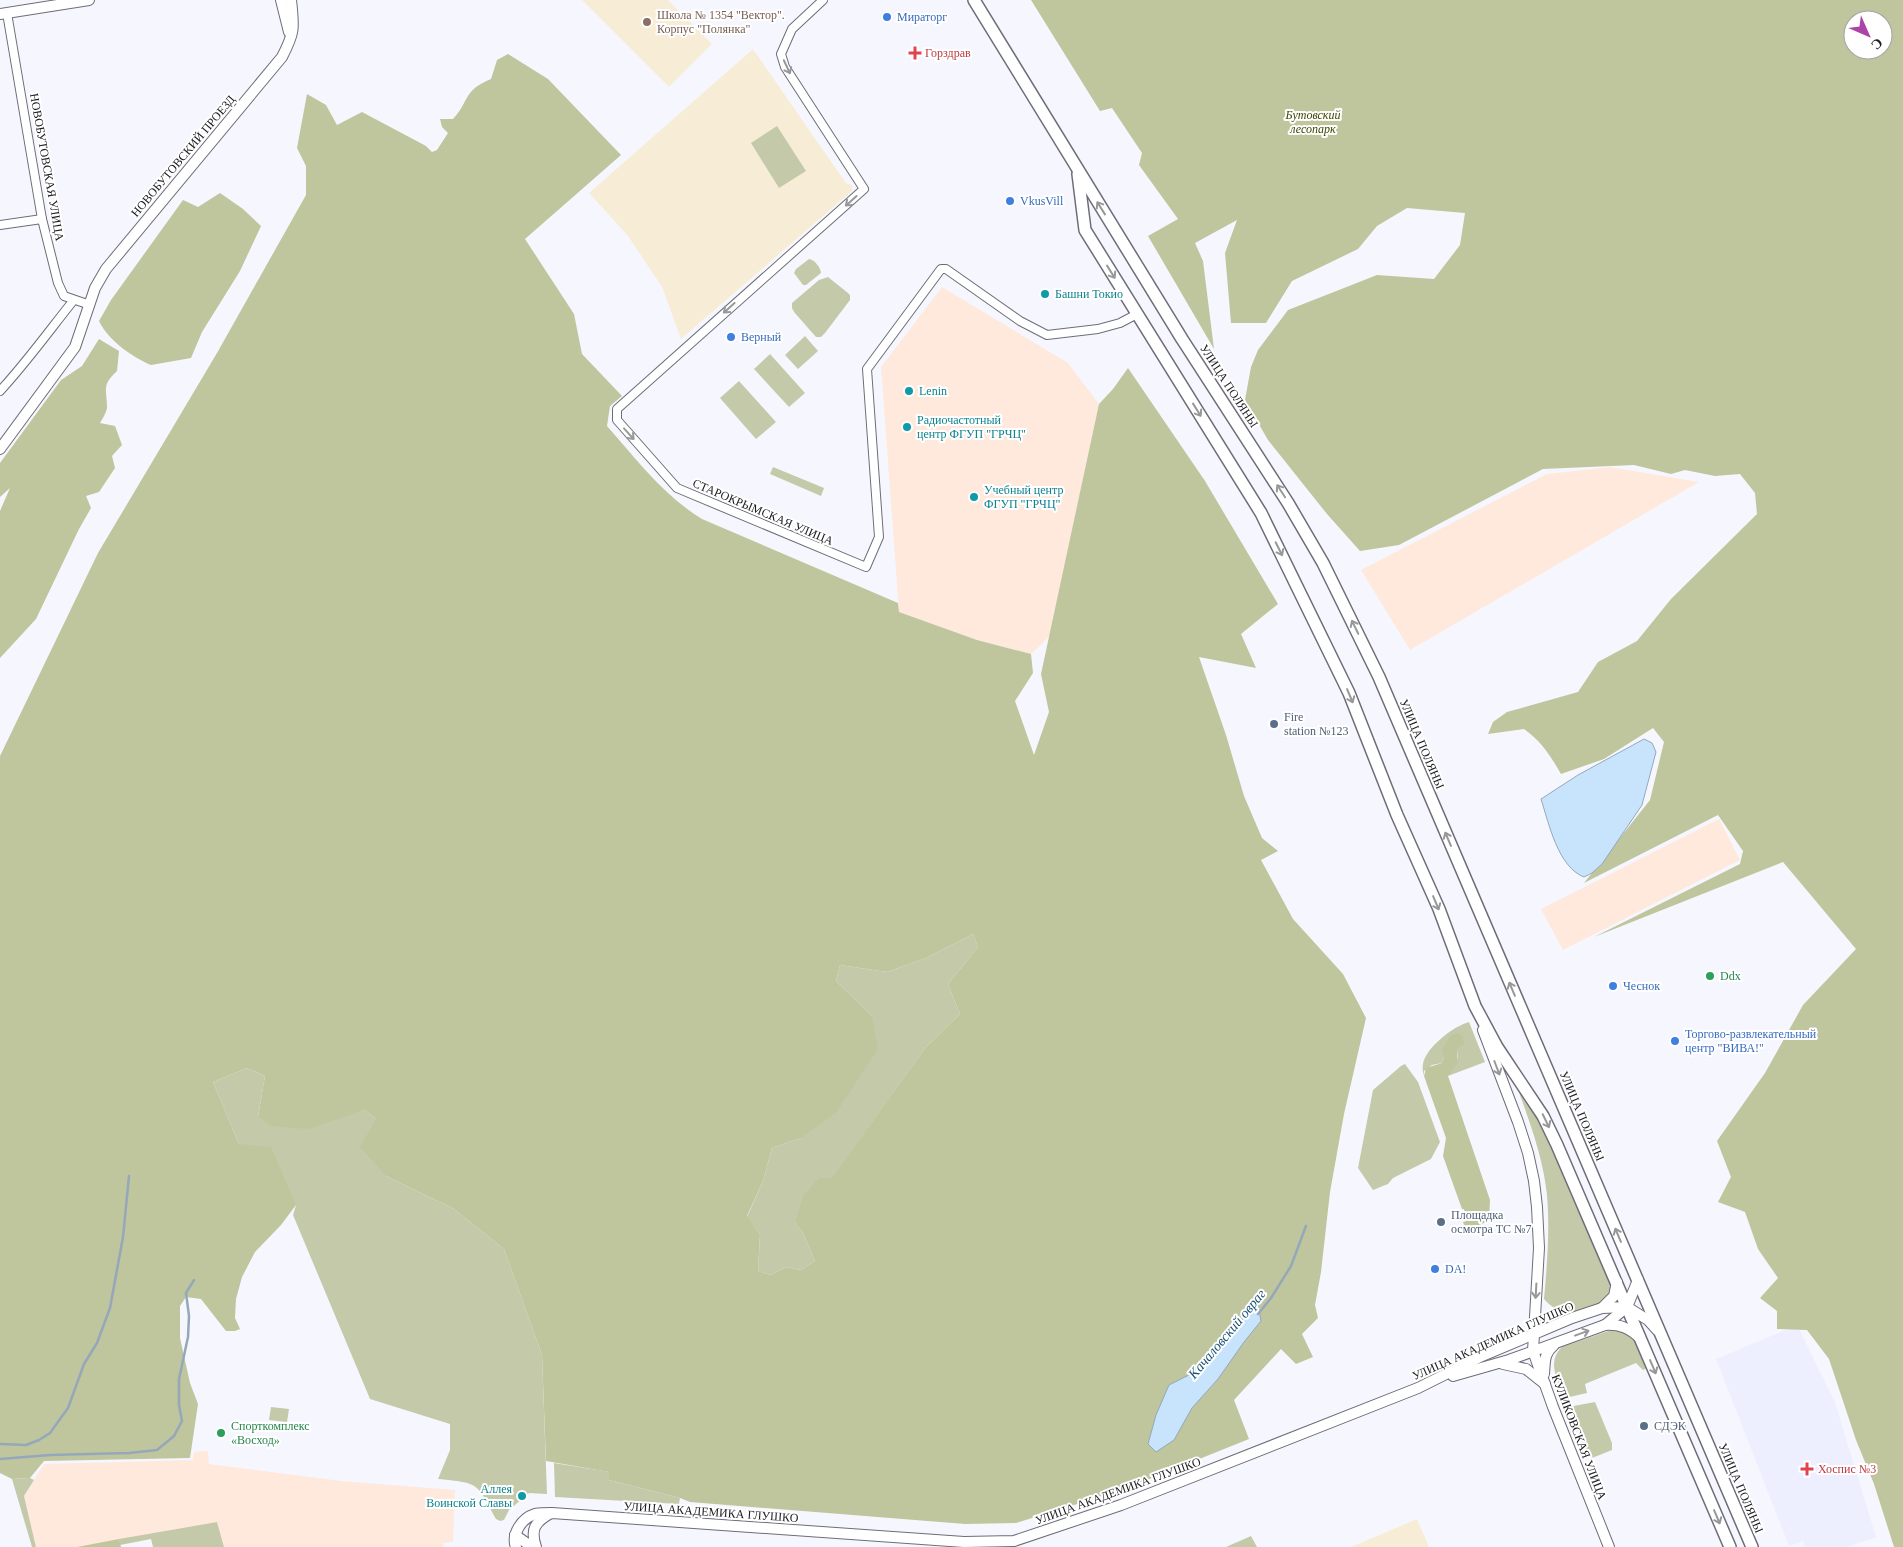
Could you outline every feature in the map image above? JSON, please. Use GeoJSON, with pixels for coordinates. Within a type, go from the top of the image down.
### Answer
{"type":"FeatureCollection","features":[{"type":"Feature","properties":{"kind":"main road","name":"УЛИЦА ПОЛЯНЫ"},"geometry":{"type":"LineString","coordinates":[[974,0],[1182,339],[1288,503],[1336,588],[1379,677],[1752,1547]]}},
{"type":"Feature","properties":{"kind":"main road"},"geometry":{"type":"LineString","coordinates":[[1077,170],[1085,230],[1261,513],[1349,693],[1397,815],[1438,909],[1475,1006],[1496,1047],[1543,1116],[1617,1282],[1730,1547]]}},
{"type":"Feature","properties":{"kind":"street"},"geometry":{"type":"LineString","coordinates":[[3,14],[89,0]]}},
{"type":"Feature","properties":{"kind":"street"},"geometry":{"type":"LineString","coordinates":[[282,0],[291,40]]}},
{"type":"Feature","properties":{"kind":"street","name":"НОВОБУТОВСКИЙ ПРОЕЗД"},"geometry":{"type":"LineString","coordinates":[[0,448],[75,347],[95,288],[106,269],[282,57],[291,40],[294,29],[291,0]]}},
{"type":"Feature","properties":{"kind":"street","name":"СТАРОКРЫМСКАЯ УЛИЦА"},"geometry":{"type":"LineString","coordinates":[[823,0],[792,29],[781,54],[785,67],[864,189],[617,409],[616,420],[677,488],[866,567],[879,537],[867,370],[941,269],[946,269],[1020,321],[1047,335],[1098,329],[1120,323],[1137,314]]}},
{"type":"Feature","properties":{"kind":"street","name":"НОВОБУТОВСКАЯ УЛИЦА"},"geometry":{"type":"LineString","coordinates":[[3,14],[42,219],[58,283],[64,296],[73,300]]}},
{"type":"Feature","properties":{"kind":"street"},"geometry":{"type":"LineString","coordinates":[[0,225],[42,219]]}},
{"type":"Feature","properties":{"kind":"street"},"geometry":{"type":"LineString","coordinates":[[0,391],[20,369],[73,300],[90,305]]}},
{"type":"Feature","properties":{"kind":"street","name":"КУЛИКОВСКАЯ УЛИЦА"},"geometry":{"type":"LineString","coordinates":[[1475,1006],[1518,1122],[1528,1153],[1534,1181],[1539,1248],[1533,1351],[1609,1547]]}},
{"type":"Feature","properties":{"kind":"street"},"geometry":{"type":"LineString","coordinates":[[1438,1380],[1500,1363],[1605,1324],[1627,1307],[1638,1280]]}},
{"type":"Feature","properties":{"kind":"street"},"geometry":{"type":"LineString","coordinates":[[1602,1308],[1614,1296],[1617,1282]]}},
{"type":"Feature","properties":{"kind":"street"},"geometry":{"type":"LineString","coordinates":[[1627,1307],[1648,1320],[1658,1331]]}},
{"type":"Feature","properties":{"kind":"street","name":"УЛИЦА АКАДЕМИКА ГЛУШКО"},"geometry":{"type":"LineString","coordinates":[[515,1535],[521,1524],[529,1517],[536,1514],[552,1513],[964,1542],[1014,1540],[1144,1497],[1438,1380],[1480,1358],[1602,1308],[1627,1307]]}},
{"type":"Feature","properties":{"kind":"street"},"geometry":{"type":"LineString","coordinates":[[1605,1324],[1617,1324],[1640,1338]]}},
{"type":"Feature","properties":{"kind":"street"},"geometry":{"type":"LineString","coordinates":[[1535,1334],[1542,1339],[1558,1342]]}},
{"type":"Feature","properties":{"kind":"street"},"geometry":{"type":"LineString","coordinates":[[1546,1385],[1545,1357],[1548,1350],[1558,1342]]}},
{"type":"Feature","properties":{"kind":"street"},"geometry":{"type":"LineString","coordinates":[[1500,1363],[1526,1369],[1546,1385]]}},
{"type":"Feature","properties":{"kind":"street"},"geometry":{"type":"LineString","coordinates":[[534,1547],[533,1530],[542,1518],[552,1513]]}},
{"type":"Feature","properties":{"kind":"street"},"geometry":{"type":"LineString","coordinates":[[516,1547],[514,1542],[515,1535],[534,1547]]}},
{"type":"Feature","properties":{"kind":"shaded area","name":"Школа № 1354 \"Вектор\". Корпус \"Полянка\""},"geometry":{"type":"Polygon","coordinates":[[[582,0],[668,0],[712,44],[669,87],[582,0]]]}},
{"type":"Feature","properties":{"kind":"shaded area"},"geometry":{"type":"Polygon","coordinates":[[[753,49],[846,183],[852,185],[852,191],[681,339],[662,287],[628,236],[589,193],[753,49]]]}},
{"type":"Feature","properties":{"kind":"shaded area"},"geometry":{"type":"Polygon","coordinates":[[[942,287],[1068,363],[1099,404],[1050,636],[1031,654],[977,640],[899,612],[881,367],[942,287]]]}},
{"type":"Feature","properties":{"kind":"shaded area"},"geometry":{"type":"Polygon","coordinates":[[[1610,467],[1699,482],[1410,650],[1361,570],[1547,474],[1610,467]]]}},
{"type":"Feature","properties":{"kind":"shaded area"},"geometry":{"type":"Polygon","coordinates":[[[1719,819],[1740,860],[1563,950],[1541,909],[1719,819]]]}},
{"type":"Feature","properties":{"kind":"shaded area","name":"Хоспис №3"},"geometry":{"type":"Polygon","coordinates":[[[1797,1325],[1835,1402],[1876,1537],[1847,1547],[1805,1547],[1803,1541],[1789,1546],[1716,1359],[1797,1325]]]}},
{"type":"Feature","properties":{"kind":"shaded area"},"geometry":{"type":"Polygon","coordinates":[[[208,1451],[209,1464],[341,1481],[455,1490],[453,1542],[443,1543],[443,1547],[224,1547],[217,1522],[77,1547],[36,1547],[24,1496],[44,1464],[193,1460],[194,1452],[208,1451]]]}},
{"type":"Feature","properties":{"kind":"shaded area"},"geometry":{"type":"Polygon","coordinates":[[[1417,1519],[1429,1547],[1351,1547],[1417,1519]]]}},
{"type":"Feature","properties":{"kind":"green space","name":"Бутовский лесопарк"},"geometry":{"type":"Polygon","coordinates":[[[1031,0],[1903,0],[1903,1547],[1894,1547],[1874,1484],[1856,1440],[1829,1359],[1807,1330],[1777,1329],[1777,1311],[1760,1298],[1778,1278],[1758,1249],[1745,1212],[1718,1202],[1731,1177],[1717,1141],[1765,1073],[1803,1005],[1856,949],[1783,862],[1594,937],[1740,864],[1743,851],[1718,815],[1584,883],[1650,800],[1664,742],[1653,728],[1604,759],[1561,774],[1545,749],[1524,729],[1488,734],[1493,722],[1507,712],[1578,692],[1598,662],[1637,641],[1671,599],[1757,514],[1755,493],[1740,474],[1715,476],[1685,470],[1671,474],[1634,465],[1543,469],[1399,545],[1360,551],[1327,514],[1268,440],[1245,400],[1251,367],[1258,350],[1288,310],[1377,275],[1434,279],[1460,245],[1465,213],[1407,208],[1377,226],[1358,249],[1292,281],[1266,323],[1231,323],[1225,253],[1237,220],[1195,243],[1203,261],[1214,349],[1148,236],[1178,219],[1139,165],[1142,153],[1112,108],[1100,111],[1031,0]]]}},
{"type":"Feature","properties":{"kind":"green space"},"geometry":{"type":"Polygon","coordinates":[[[508,54],[548,79],[621,155],[525,239],[574,314],[582,354],[622,396],[610,406],[607,426],[663,488],[688,510],[702,519],[898,603],[899,612],[977,640],[1031,654],[1033,673],[1015,701],[1034,755],[1049,712],[1041,674],[1099,404],[1128,368],[1205,481],[1278,604],[1241,634],[1256,668],[1199,657],[1226,735],[1244,796],[1262,838],[1278,851],[1261,860],[1293,919],[1343,974],[1366,1018],[1344,1114],[1330,1192],[1321,1272],[1315,1305],[1318,1318],[1302,1334],[1313,1357],[1296,1364],[1281,1349],[1234,1400],[1249,1439],[1147,1480],[1016,1523],[965,1524],[690,1502],[609,1480],[609,1472],[546,1461],[542,1355],[504,1249],[454,1209],[386,1176],[360,1147],[376,1119],[365,1110],[308,1129],[272,1126],[258,1117],[265,1076],[247,1068],[213,1082],[239,1144],[271,1147],[296,1205],[281,1225],[255,1252],[242,1277],[236,1299],[235,1318],[240,1329],[226,1331],[201,1299],[186,1297],[180,1306],[180,1338],[190,1383],[198,1404],[190,1458],[44,1461],[30,1478],[12,1479],[0,1473],[0,756],[98,553],[217,353],[306,195],[306,166],[297,148],[307,94],[326,105],[337,125],[362,112],[426,146],[432,152],[437,150],[448,133],[442,127],[440,119],[453,119],[471,92],[482,83],[491,79],[497,60],[508,54]],[[973,934],[926,958],[887,972],[840,965],[836,981],[872,1016],[878,1049],[836,1113],[801,1138],[772,1148],[763,1181],[747,1216],[760,1235],[758,1271],[771,1275],[786,1267],[801,1270],[815,1261],[803,1233],[795,1223],[803,1196],[819,1178],[832,1178],[926,1047],[960,1014],[948,984],[978,947],[973,934]]]}},
{"type":"Feature","properties":{"kind":"green space"},"geometry":{"type":"Polygon","coordinates":[[[777,126],[806,171],[779,188],[751,143],[777,126]]]}},
{"type":"Feature","properties":{"kind":"green space"},"geometry":{"type":"Polygon","coordinates":[[[220,193],[243,209],[261,226],[240,271],[202,332],[191,358],[151,365],[121,347],[108,335],[99,321],[111,300],[183,200],[198,207],[220,193]]]}},
{"type":"Feature","properties":{"kind":"green space"},"geometry":{"type":"Polygon","coordinates":[[[809,259],[817,264],[821,273],[806,285],[803,285],[794,273],[796,269],[809,259]]]}},
{"type":"Feature","properties":{"kind":"green space"},"geometry":{"type":"Polygon","coordinates":[[[828,277],[850,295],[850,300],[825,333],[821,337],[816,337],[794,312],[792,303],[819,280],[828,277]]]}},
{"type":"Feature","properties":{"kind":"green space"},"geometry":{"type":"Polygon","coordinates":[[[805,336],[818,351],[798,369],[785,355],[805,336]]]}},
{"type":"Feature","properties":{"kind":"green space"},"geometry":{"type":"Polygon","coordinates":[[[99,339],[119,351],[117,371],[107,384],[107,408],[100,423],[115,426],[122,445],[112,456],[115,468],[99,492],[86,496],[91,508],[36,619],[0,658],[0,511],[10,488],[0,497],[0,463],[61,380],[82,366],[99,339]]]}},
{"type":"Feature","properties":{"kind":"green space"},"geometry":{"type":"Polygon","coordinates":[[[770,354],[805,393],[789,407],[754,369],[770,354]]]}},
{"type":"Feature","properties":{"kind":"green space"},"geometry":{"type":"Polygon","coordinates":[[[739,381],[776,422],[756,439],[720,398],[739,381]]]}},
{"type":"Feature","properties":{"kind":"green space"},"geometry":{"type":"Polygon","coordinates":[[[773,467],[824,488],[821,496],[770,474],[773,467]]]}},
{"type":"Feature","properties":{"kind":"green space"},"geometry":{"type":"Polygon","coordinates":[[[973,934],[978,947],[948,984],[960,1014],[926,1047],[832,1179],[795,1223],[803,1233],[815,1261],[801,1270],[786,1267],[771,1275],[758,1271],[760,1235],[747,1217],[763,1181],[772,1148],[801,1138],[872,1016],[836,981],[840,965],[887,972],[926,958],[973,934]]]}},
{"type":"Feature","properties":{"kind":"green space"},"geometry":{"type":"Polygon","coordinates":[[[1469,1022],[1485,1062],[1448,1076],[1458,1057],[1458,1048],[1464,1044],[1444,1057],[1442,1063],[1432,1065],[1424,1071],[1424,1076],[1423,1064],[1429,1051],[1442,1038],[1469,1022]]]}},
{"type":"Feature","properties":{"kind":"green space"},"geometry":{"type":"Polygon","coordinates":[[[1457,1033],[1463,1036],[1464,1044],[1458,1048],[1457,1064],[1448,1076],[1490,1200],[1489,1221],[1466,1230],[1463,1222],[1466,1221],[1464,1209],[1462,1209],[1443,1156],[1446,1138],[1424,1076],[1426,1068],[1442,1063],[1444,1057],[1442,1049],[1451,1035],[1457,1033]]]}},
{"type":"Feature","properties":{"kind":"green space"},"geometry":{"type":"Polygon","coordinates":[[[1405,1064],[1418,1082],[1440,1142],[1431,1159],[1393,1178],[1388,1184],[1373,1190],[1358,1168],[1373,1090],[1405,1064]]]}},
{"type":"Feature","properties":{"kind":"green space"},"geometry":{"type":"Polygon","coordinates":[[[247,1068],[265,1076],[258,1117],[338,1118],[365,1110],[376,1119],[386,1176],[454,1209],[504,1249],[542,1355],[547,1494],[529,1493],[509,1510],[504,1520],[496,1519],[485,1498],[476,1487],[462,1482],[438,1479],[450,1450],[450,1424],[370,1399],[293,1215],[296,1205],[239,1144],[213,1082],[247,1068]]]}},
{"type":"Feature","properties":{"kind":"green space"},"geometry":{"type":"Polygon","coordinates":[[[1516,1084],[1536,1110],[1610,1278],[1612,1286],[1609,1298],[1584,1311],[1559,1311],[1544,1299],[1548,1234],[1547,1195],[1539,1153],[1516,1084]]]}},
{"type":"Feature","properties":{"kind":"green space"},"geometry":{"type":"Polygon","coordinates":[[[1614,1329],[1626,1330],[1636,1341],[1647,1368],[1643,1370],[1636,1363],[1585,1384],[1587,1393],[1565,1398],[1555,1372],[1554,1365],[1557,1353],[1562,1347],[1614,1329]]]}},
{"type":"Feature","properties":{"kind":"green space"},"geometry":{"type":"Polygon","coordinates":[[[1595,1402],[1612,1443],[1612,1450],[1592,1458],[1588,1456],[1568,1407],[1595,1402]]]}},
{"type":"Feature","properties":{"kind":"green space"},"geometry":{"type":"Polygon","coordinates":[[[271,1407],[289,1409],[287,1422],[269,1420],[271,1407]]]}},
{"type":"Feature","properties":{"kind":"green space"},"geometry":{"type":"Polygon","coordinates":[[[554,1463],[610,1472],[609,1480],[680,1498],[679,1504],[555,1497],[554,1463]]]}},
{"type":"Feature","properties":{"kind":"green space"},"geometry":{"type":"Polygon","coordinates":[[[30,1478],[34,1480],[24,1496],[36,1547],[32,1547],[12,1479],[30,1478]]]}},
{"type":"Feature","properties":{"kind":"green space"},"geometry":{"type":"Polygon","coordinates":[[[217,1522],[224,1547],[153,1547],[151,1539],[120,1545],[119,1539],[217,1522]]]}},
{"type":"Feature","properties":{"kind":"green space"},"geometry":{"type":"Polygon","coordinates":[[[1251,1536],[1257,1547],[1226,1547],[1251,1536]]]}},
{"type":"Feature","properties":{"kind":"green space"},"geometry":{"type":"Polygon","coordinates":[[[119,1539],[121,1547],[77,1547],[119,1539]]]}},
{"type":"Feature","properties":{"kind":"water"},"geometry":{"type":"Polygon","coordinates":[[[1644,739],[1652,743],[1656,752],[1642,805],[1602,864],[1584,877],[1575,872],[1561,855],[1551,832],[1541,799],[1578,775],[1644,739]]]}},
{"type":"Feature","properties":{"kind":"water"},"geometry":{"type":"Polygon","coordinates":[[[1258,1305],[1261,1321],[1218,1379],[1192,1408],[1174,1440],[1156,1452],[1148,1444],[1156,1415],[1169,1385],[1191,1374],[1214,1352],[1235,1326],[1258,1305]]]}},
{"type":"Feature","properties":{"kind":"waterway"},"geometry":{"type":"LineString","coordinates":[[0,1444],[26,1445],[39,1440],[50,1433],[68,1408],[84,1364],[97,1343],[110,1308],[123,1237],[129,1176]]}},
{"type":"Feature","properties":{"kind":"waterway","name":"Качаловский овраг"},"geometry":{"type":"LineString","coordinates":[[1258,1314],[1271,1298],[1291,1266],[1306,1226]]}},
{"type":"Feature","properties":{"kind":"waterway"},"geometry":{"type":"LineString","coordinates":[[0,1459],[157,1450],[174,1436],[182,1421],[179,1405],[179,1379],[188,1337],[189,1316],[186,1293],[194,1280]]}},
{"type":"Feature","properties":{"kind":"place","name":"Мираторг"},"geometry":{"type":"Point","coordinates":[887,17]}},
{"type":"Feature","properties":{"kind":"place","name":"Школа № 1354 \"Вектор\". Корпус \"Полянка\""},"geometry":{"type":"Point","coordinates":[647,22]}},
{"type":"Feature","properties":{"kind":"place","name":"Горздрав"},"geometry":{"type":"Point","coordinates":[915,53]}},
{"type":"Feature","properties":{"kind":"place","name":"VkusVill"},"geometry":{"type":"Point","coordinates":[1010,201]}},
{"type":"Feature","properties":{"kind":"place","name":"Башни Токио"},"geometry":{"type":"Point","coordinates":[1045,294]}},
{"type":"Feature","properties":{"kind":"place","name":"Верный"},"geometry":{"type":"Point","coordinates":[731,337]}},
{"type":"Feature","properties":{"kind":"place","name":"Lenin"},"geometry":{"type":"Point","coordinates":[909,391]}},
{"type":"Feature","properties":{"kind":"place","name":"Радиочастотный центр ФГУП \"ГРЧЦ\""},"geometry":{"type":"Point","coordinates":[907,427]}},
{"type":"Feature","properties":{"kind":"place","name":"Учебный центр ФГУП \"ГРЧЦ\""},"geometry":{"type":"Point","coordinates":[974,497]}},
{"type":"Feature","properties":{"kind":"place","name":"Fire station №123"},"geometry":{"type":"Point","coordinates":[1274,724]}},
{"type":"Feature","properties":{"kind":"place","name":"Ddx"},"geometry":{"type":"Point","coordinates":[1710,976]}},
{"type":"Feature","properties":{"kind":"place","name":"Чеснок"},"geometry":{"type":"Point","coordinates":[1613,986]}},
{"type":"Feature","properties":{"kind":"place","name":"Торгово-развлекательный центр \"ВИВА!\""},"geometry":{"type":"Point","coordinates":[1675,1041]}},
{"type":"Feature","properties":{"kind":"place","name":"Площадка осмотра ТС №7"},"geometry":{"type":"Point","coordinates":[1441,1222]}},
{"type":"Feature","properties":{"kind":"place","name":"DA!"},"geometry":{"type":"Point","coordinates":[1435,1269]}},
{"type":"Feature","properties":{"kind":"place","name":"СДЭК"},"geometry":{"type":"Point","coordinates":[1644,1426]}},
{"type":"Feature","properties":{"kind":"place","name":"Спорткомплекс «Восход»"},"geometry":{"type":"Point","coordinates":[221,1433]}},
{"type":"Feature","properties":{"kind":"place","name":"Хоспис №3"},"geometry":{"type":"Point","coordinates":[1807,1469]}},
{"type":"Feature","properties":{"kind":"place","name":"Аллея Воинской Славы"},"geometry":{"type":"Point","coordinates":[522,1496]}}]}
